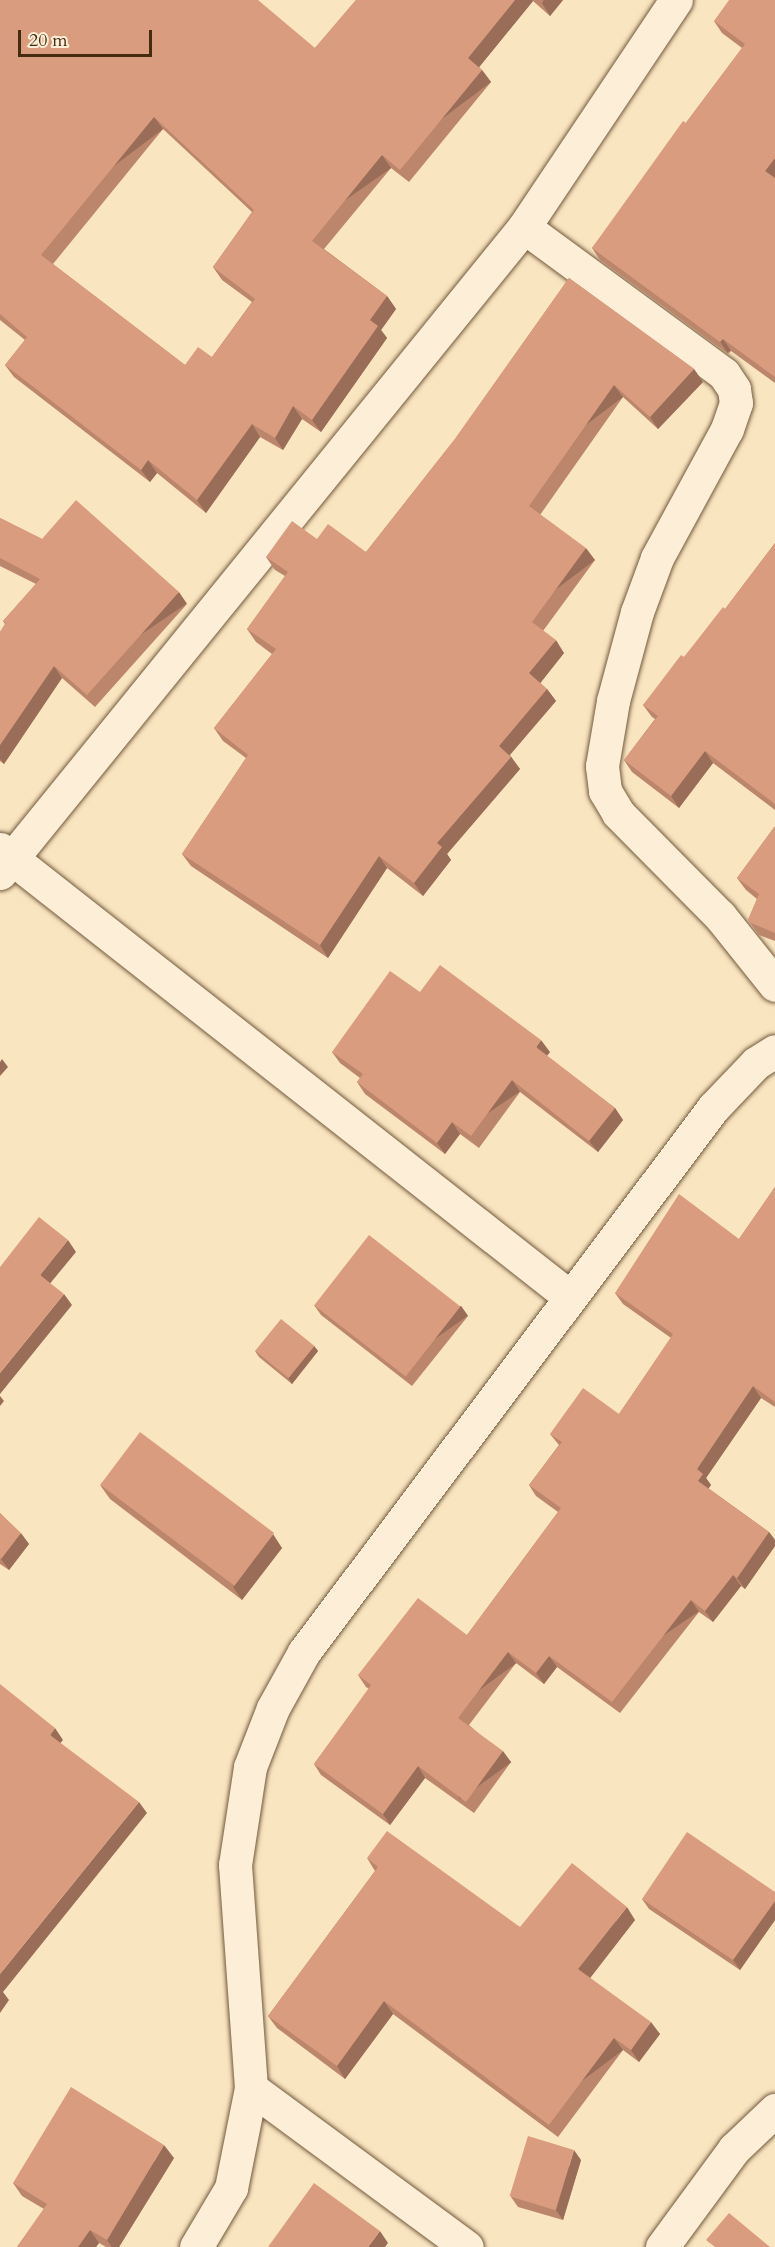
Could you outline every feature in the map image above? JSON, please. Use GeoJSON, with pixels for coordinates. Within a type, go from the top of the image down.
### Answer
{"type":"FeatureCollection","features":[{"type":"Feature","properties":{"kind":"street"},"geometry":{"type":"LineString","coordinates":[[570,1297],[5,860],[524,227],[676,0]]}},
{"type":"Feature","properties":{"kind":"street"},"geometry":{"type":"LineString","coordinates":[[524,227],[724,374],[734,389],[736,403],[726,429],[657,558],[638,612],[613,701],[602,766],[605,791],[618,813],[720,916],[775,985]]}},
{"type":"Feature","properties":{"kind":"street"},"geometry":{"type":"LineString","coordinates":[[196,2247],[231,2188],[252,2088],[235,1865],[250,1767],[273,1708],[304,1652],[713,1108],[756,1063],[775,1051]]}},
{"type":"Feature","properties":{"kind":"street"},"geometry":{"type":"LineString","coordinates":[[252,2088],[467,2247]]}},
{"type":"Feature","properties":{"kind":"street"},"geometry":{"type":"LineString","coordinates":[[662,2247],[734,2149],[775,2110]]}},
{"type":"Feature","properties":{"kind":"building"},"geometry":{"type":"Polygon","coordinates":[[[0,0],[258,0],[315,48],[356,0],[515,0],[468,58],[482,70],[400,170],[382,155],[312,241],[387,296],[370,320],[378,326],[312,420],[293,406],[275,438],[252,424],[197,500],[148,460],[141,470],[5,365],[27,337],[0,314],[0,0]],[[154,117],[41,255],[185,365],[198,347],[212,357],[255,299],[213,267],[254,210],[154,117]]]}},
{"type":"Feature","properties":{"kind":"building"},"geometry":{"type":"Polygon","coordinates":[[[729,0],[775,0],[775,158],[765,171],[775,178],[775,377],[723,339],[720,342],[592,248],[683,121],[686,123],[745,44],[714,21],[729,0]]]}},
{"type":"Feature","properties":{"kind":"building"},"geometry":{"type":"Polygon","coordinates":[[[569,278],[694,369],[650,417],[614,385],[529,506],[586,548],[532,622],[556,640],[529,673],[547,689],[499,746],[511,757],[437,843],[442,847],[414,883],[379,856],[320,945],[182,854],[248,755],[214,728],[276,649],[247,629],[288,572],[266,557],[292,521],[317,539],[328,524],[366,552],[455,439],[569,278]]]}},
{"type":"Feature","properties":{"kind":"building"},"geometry":{"type":"Polygon","coordinates":[[[76,500],[179,592],[87,695],[54,666],[0,745],[0,632],[6,623],[3,621],[40,579],[0,558],[0,518],[42,539],[76,500]]]}},
{"type":"Feature","properties":{"kind":"building"},"geometry":{"type":"Polygon","coordinates":[[[775,543],[775,804],[705,751],[671,796],[624,760],[658,716],[643,705],[681,655],[684,657],[723,607],[725,609],[775,543]]]}},
{"type":"Feature","properties":{"kind":"building"},"geometry":{"type":"Polygon","coordinates":[[[775,826],[775,933],[748,920],[759,894],[737,878],[775,826]]]}},
{"type":"Feature","properties":{"kind":"building"},"geometry":{"type":"Polygon","coordinates":[[[440,965],[541,1040],[536,1047],[615,1108],[589,1141],[512,1080],[471,1136],[452,1122],[437,1143],[357,1082],[363,1074],[332,1052],[390,971],[420,992],[440,965]]]}},
{"type":"Feature","properties":{"kind":"building"},"geometry":{"type":"Polygon","coordinates":[[[775,1187],[775,1402],[753,1386],[697,1469],[703,1474],[698,1481],[769,1532],[737,1578],[733,1575],[705,1611],[691,1600],[612,1702],[549,1656],[536,1673],[508,1652],[458,1718],[503,1751],[466,1802],[418,1766],[383,1814],[314,1764],[371,1685],[358,1675],[418,1598],[467,1635],[561,1508],[529,1485],[562,1442],[550,1434],[583,1388],[619,1414],[673,1334],[615,1293],[679,1194],[739,1239],[775,1187]]]}},
{"type":"Feature","properties":{"kind":"building"},"geometry":{"type":"Polygon","coordinates":[[[39,1217],[68,1240],[40,1275],[64,1294],[0,1373],[0,1267],[39,1217]]]}},
{"type":"Feature","properties":{"kind":"building"},"geometry":{"type":"Polygon","coordinates":[[[369,1235],[460,1306],[406,1377],[314,1305],[369,1235]]]}},
{"type":"Feature","properties":{"kind":"building"},"geometry":{"type":"Polygon","coordinates":[[[281,1319],[314,1346],[289,1378],[255,1351],[281,1319]]]}},
{"type":"Feature","properties":{"kind":"building"},"geometry":{"type":"Polygon","coordinates":[[[140,1432],[274,1533],[234,1586],[100,1485],[140,1432]]]}},
{"type":"Feature","properties":{"kind":"building"},"geometry":{"type":"Polygon","coordinates":[[[0,1513],[21,1533],[1,1559],[0,1558],[0,1513]]]}},
{"type":"Feature","properties":{"kind":"building"},"geometry":{"type":"Polygon","coordinates":[[[0,1684],[55,1728],[50,1735],[139,1802],[0,1974],[0,1684]]]}},
{"type":"Feature","properties":{"kind":"building"},"geometry":{"type":"Polygon","coordinates":[[[387,1831],[520,1927],[572,1863],[627,1907],[578,1969],[651,2022],[631,2050],[614,2038],[549,2125],[384,2001],[337,2066],[268,2016],[378,1867],[367,1858],[387,1831]]]}},
{"type":"Feature","properties":{"kind":"building"},"geometry":{"type":"Polygon","coordinates":[[[687,1832],[775,1892],[775,1901],[733,1960],[642,1899],[687,1832]]]}},
{"type":"Feature","properties":{"kind":"building"},"geometry":{"type":"Polygon","coordinates":[[[71,2087],[164,2145],[107,2240],[90,2230],[78,2247],[17,2247],[47,2204],[13,2183],[71,2087]]]}},
{"type":"Feature","properties":{"kind":"building"},"geometry":{"type":"Polygon","coordinates":[[[528,2136],[574,2150],[555,2210],[510,2196],[528,2136]]]}},
{"type":"Feature","properties":{"kind":"building"},"geometry":{"type":"Polygon","coordinates":[[[314,2183],[380,2231],[368,2247],[268,2247],[314,2183]]]}},
{"type":"Feature","properties":{"kind":"building"},"geometry":{"type":"Polygon","coordinates":[[[729,2213],[770,2247],[715,2247],[706,2240],[729,2213]]]}}]}
